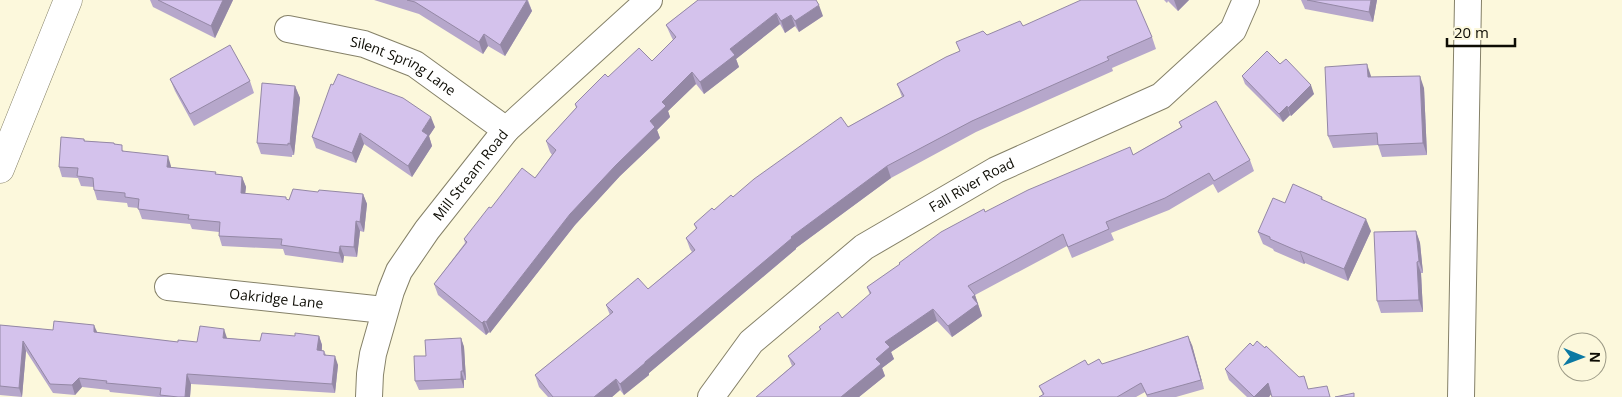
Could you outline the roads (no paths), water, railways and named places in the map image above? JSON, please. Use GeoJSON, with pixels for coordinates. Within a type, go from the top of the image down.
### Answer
{"type":"FeatureCollection","features":[{"type":"Feature","properties":{"kind":"street"},"geometry":{"type":"LineString","coordinates":[[0,169],[68,0]]}},
{"type":"Feature","properties":{"kind":"street","name":"Mill Stream Road"},"geometry":{"type":"LineString","coordinates":[[369,397],[370,374],[384,310],[399,271],[427,230],[506,130],[649,0]]}},
{"type":"Feature","properties":{"kind":"street","name":"Fall River Road"},"geometry":{"type":"LineString","coordinates":[[711,397],[751,342],[864,247],[996,170],[1161,96],[1233,30],[1246,0]]}},
{"type":"Feature","properties":{"kind":"street"},"geometry":{"type":"LineString","coordinates":[[1461,397],[1468,0]]}},
{"type":"Feature","properties":{"kind":"street","name":"Silent Spring Lane"},"geometry":{"type":"LineString","coordinates":[[288,29],[364,44],[415,64],[506,130]]}},
{"type":"Feature","properties":{"kind":"street","name":"Oakridge Lane"},"geometry":{"type":"LineString","coordinates":[[168,287],[384,310]]}}]}
